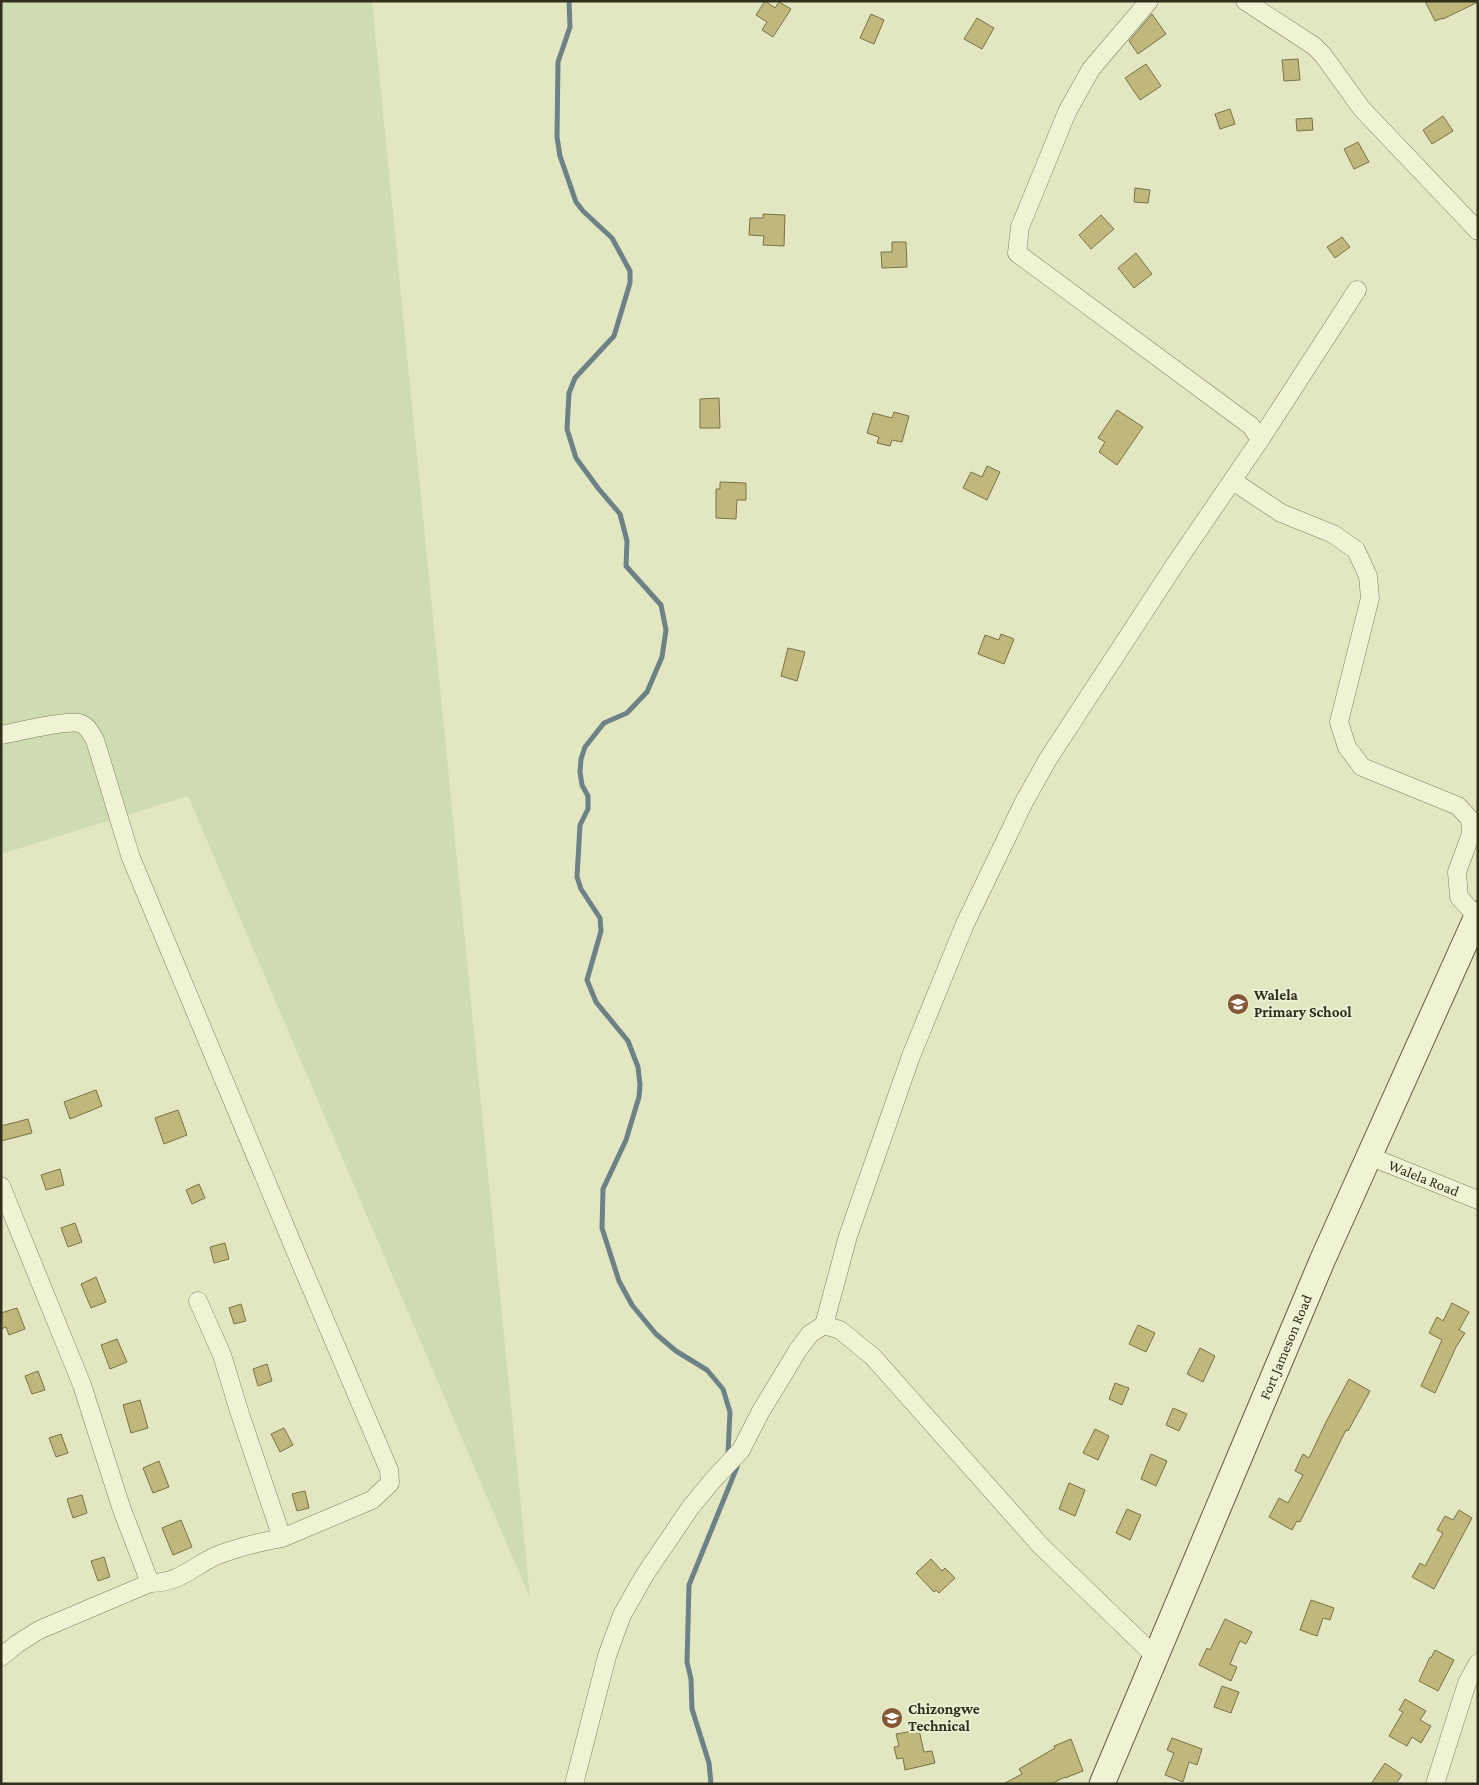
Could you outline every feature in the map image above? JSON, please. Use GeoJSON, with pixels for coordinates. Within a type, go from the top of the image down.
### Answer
{"type":"FeatureCollection","features":[{"type":"Feature","properties":{"kind":"street"},"geometry":{"type":"LineString","coordinates":[[1149,1],[1091,69],[1067,112],[1020,227],[1017,253],[1251,426],[1260,440]]}},
{"type":"Feature","properties":{"kind":"street"},"geometry":{"type":"LineString","coordinates":[[1245,1],[1314,46],[1323,55],[1362,109],[1478,231]]}},
{"type":"Feature","properties":{"kind":"street"},"geometry":{"type":"LineString","coordinates":[[574,1784],[607,1656],[622,1615],[644,1576],[690,1508],[741,1450],[761,1410],[798,1350],[810,1334],[824,1325],[848,1236],[912,1056],[965,924],[1016,819],[1048,759],[1176,563],[1233,481],[1357,290]]}},
{"type":"Feature","properties":{"kind":"street"},"geometry":{"type":"LineString","coordinates":[[1233,481],[1281,513],[1333,534],[1356,550],[1368,576],[1370,598],[1339,722],[1344,738],[1347,747],[1362,767],[1458,806],[1470,819],[1471,834],[1457,872],[1459,897],[1477,916]]}},
{"type":"Feature","properties":{"kind":"street"},"geometry":{"type":"LineString","coordinates":[[1,736],[68,723],[80,723],[87,727],[95,740],[131,858],[389,1470],[390,1483],[372,1500],[282,1538],[245,1546],[217,1556],[178,1579],[164,1583],[150,1583],[40,1630],[1,1657]]}},
{"type":"Feature","properties":{"kind":"street","name":"Fort Jameson Road"},"geometry":{"type":"LineString","coordinates":[[1102,1784],[1318,1270],[1477,916]]}},
{"type":"Feature","properties":{"kind":"street","name":"Walela Road"},"geometry":{"type":"LineString","coordinates":[[1368,1156],[1478,1200]]}},
{"type":"Feature","properties":{"kind":"street"},"geometry":{"type":"LineString","coordinates":[[1,1186],[82,1385],[121,1507],[150,1583]]}},
{"type":"Feature","properties":{"kind":"street"},"geometry":{"type":"LineString","coordinates":[[198,1302],[222,1355],[282,1538]]}},
{"type":"Feature","properties":{"kind":"street"},"geometry":{"type":"LineString","coordinates":[[824,1325],[840,1330],[873,1357],[1041,1546],[1156,1657]]}},
{"type":"Feature","properties":{"kind":"street"},"geometry":{"type":"LineString","coordinates":[[1435,1784],[1468,1683],[1478,1663]]}},
{"type":"Feature","properties":{"kind":"green space"},"geometry":{"type":"Polygon","coordinates":[[[1,1],[372,1],[530,1598],[188,796],[1,854],[1,1]]]}},
{"type":"Feature","properties":{"kind":"building"},"geometry":{"type":"Polygon","coordinates":[[[765,1],[775,8],[779,2],[791,9],[773,37],[762,30],[767,22],[756,15],[765,1]]]}},
{"type":"Feature","properties":{"kind":"building"},"geometry":{"type":"Polygon","coordinates":[[[1425,1],[1478,1],[1478,2],[1435,21],[1425,1]]]}},
{"type":"Feature","properties":{"kind":"building"},"geometry":{"type":"Polygon","coordinates":[[[871,14],[884,20],[874,44],[860,38],[871,14]]]}},
{"type":"Feature","properties":{"kind":"building"},"geometry":{"type":"Polygon","coordinates":[[[1152,14],[1166,34],[1138,54],[1129,41],[1152,14]]]}},
{"type":"Feature","properties":{"kind":"building"},"geometry":{"type":"Polygon","coordinates":[[[977,18],[994,28],[982,49],[964,39],[977,18]]]}},
{"type":"Feature","properties":{"kind":"building"},"geometry":{"type":"Polygon","coordinates":[[[1298,59],[1300,80],[1284,81],[1282,60],[1298,59]]]}},
{"type":"Feature","properties":{"kind":"building"},"geometry":{"type":"Polygon","coordinates":[[[1146,64],[1161,86],[1140,100],[1125,78],[1146,64]]]}},
{"type":"Feature","properties":{"kind":"building"},"geometry":{"type":"Polygon","coordinates":[[[1230,109],[1235,124],[1220,129],[1215,114],[1230,109]]]}},
{"type":"Feature","properties":{"kind":"building"},"geometry":{"type":"Polygon","coordinates":[[[1443,116],[1453,131],[1432,144],[1423,130],[1443,116]]]}},
{"type":"Feature","properties":{"kind":"building"},"geometry":{"type":"Polygon","coordinates":[[[1312,118],[1313,130],[1297,131],[1296,119],[1312,118]]]}},
{"type":"Feature","properties":{"kind":"building"},"geometry":{"type":"Polygon","coordinates":[[[1358,142],[1369,162],[1354,169],[1344,149],[1358,142]]]}},
{"type":"Feature","properties":{"kind":"building"},"geometry":{"type":"Polygon","coordinates":[[[1135,188],[1150,190],[1148,203],[1134,202],[1135,188]]]}},
{"type":"Feature","properties":{"kind":"building"},"geometry":{"type":"Polygon","coordinates":[[[763,214],[785,215],[784,246],[763,245],[764,236],[749,235],[750,218],[763,218],[763,214]]]}},
{"type":"Feature","properties":{"kind":"building"},"geometry":{"type":"Polygon","coordinates":[[[1101,215],[1114,229],[1091,249],[1079,235],[1101,215]]]}},
{"type":"Feature","properties":{"kind":"building"},"geometry":{"type":"Polygon","coordinates":[[[1342,237],[1350,247],[1335,258],[1327,247],[1342,237]]]}},
{"type":"Feature","properties":{"kind":"building"},"geometry":{"type":"Polygon","coordinates":[[[892,242],[906,242],[907,267],[882,268],[881,252],[892,252],[892,242]]]}},
{"type":"Feature","properties":{"kind":"building"},"geometry":{"type":"Polygon","coordinates":[[[1136,253],[1152,274],[1134,288],[1118,268],[1136,253]]]}},
{"type":"Feature","properties":{"kind":"building"},"geometry":{"type":"Polygon","coordinates":[[[719,398],[720,428],[700,428],[700,399],[719,398]]]}},
{"type":"Feature","properties":{"kind":"building"},"geometry":{"type":"Polygon","coordinates":[[[1117,410],[1143,427],[1117,465],[1099,452],[1105,442],[1098,438],[1117,410]]]}},
{"type":"Feature","properties":{"kind":"building"},"geometry":{"type":"Polygon","coordinates":[[[894,412],[909,416],[902,442],[892,440],[890,446],[877,443],[879,437],[867,433],[873,413],[892,418],[894,412]]]}},
{"type":"Feature","properties":{"kind":"building"},"geometry":{"type":"Polygon","coordinates":[[[987,466],[1000,472],[987,500],[963,488],[971,472],[982,477],[987,466]]]}},
{"type":"Feature","properties":{"kind":"building"},"geometry":{"type":"Polygon","coordinates":[[[720,482],[746,483],[746,500],[737,500],[736,519],[716,518],[716,489],[720,489],[720,482]]]}},
{"type":"Feature","properties":{"kind":"building"},"geometry":{"type":"Polygon","coordinates":[[[1001,634],[1014,639],[1004,664],[978,654],[985,635],[999,640],[1001,634]]]}},
{"type":"Feature","properties":{"kind":"building"},"geometry":{"type":"Polygon","coordinates":[[[788,648],[805,652],[797,681],[781,676],[788,648]]]}},
{"type":"Feature","properties":{"kind":"building"},"geometry":{"type":"Polygon","coordinates":[[[96,1090],[102,1106],[70,1119],[64,1102],[96,1090]]]}},
{"type":"Feature","properties":{"kind":"building"},"geometry":{"type":"Polygon","coordinates":[[[178,1110],[187,1135],[164,1144],[155,1118],[178,1110]]]}},
{"type":"Feature","properties":{"kind":"building"},"geometry":{"type":"Polygon","coordinates":[[[28,1119],[32,1133],[1,1141],[1,1126],[28,1119]]]}},
{"type":"Feature","properties":{"kind":"building"},"geometry":{"type":"Polygon","coordinates":[[[60,1169],[64,1185],[46,1190],[41,1175],[60,1169]]]}},
{"type":"Feature","properties":{"kind":"building"},"geometry":{"type":"Polygon","coordinates":[[[199,1184],[205,1198],[192,1204],[186,1190],[199,1184]]]}},
{"type":"Feature","properties":{"kind":"building"},"geometry":{"type":"Polygon","coordinates":[[[75,1223],[82,1242],[68,1247],[61,1228],[75,1223]]]}},
{"type":"Feature","properties":{"kind":"building"},"geometry":{"type":"Polygon","coordinates":[[[225,1243],[229,1259],[214,1263],[210,1247],[225,1243]]]}},
{"type":"Feature","properties":{"kind":"building"},"geometry":{"type":"Polygon","coordinates":[[[96,1277],[106,1302],[91,1308],[81,1284],[96,1277]]]}},
{"type":"Feature","properties":{"kind":"building"},"geometry":{"type":"Polygon","coordinates":[[[1452,1303],[1469,1312],[1459,1330],[1465,1333],[1456,1347],[1435,1393],[1421,1386],[1442,1340],[1429,1333],[1437,1317],[1443,1321],[1452,1303]]]}},
{"type":"Feature","properties":{"kind":"building"},"geometry":{"type":"Polygon","coordinates":[[[241,1304],[246,1321],[234,1324],[229,1308],[241,1304]]]}},
{"type":"Feature","properties":{"kind":"building"},"geometry":{"type":"Polygon","coordinates":[[[17,1308],[25,1329],[9,1335],[6,1327],[1,1329],[1,1313],[17,1308]]]}},
{"type":"Feature","properties":{"kind":"building"},"geometry":{"type":"Polygon","coordinates":[[[1138,1325],[1155,1333],[1146,1352],[1129,1344],[1138,1325]]]}},
{"type":"Feature","properties":{"kind":"building"},"geometry":{"type":"Polygon","coordinates":[[[117,1339],[127,1362],[110,1369],[101,1345],[117,1339]]]}},
{"type":"Feature","properties":{"kind":"building"},"geometry":{"type":"Polygon","coordinates":[[[1200,1348],[1215,1356],[1203,1382],[1187,1374],[1200,1348]]]}},
{"type":"Feature","properties":{"kind":"building"},"geometry":{"type":"Polygon","coordinates":[[[267,1364],[272,1381],[258,1386],[253,1369],[267,1364]]]}},
{"type":"Feature","properties":{"kind":"building"},"geometry":{"type":"Polygon","coordinates":[[[38,1371],[45,1390],[32,1394],[25,1376],[38,1371]]]}},
{"type":"Feature","properties":{"kind":"building"},"geometry":{"type":"Polygon","coordinates":[[[1349,1379],[1370,1391],[1348,1431],[1346,1430],[1300,1522],[1297,1521],[1292,1530],[1269,1517],[1279,1498],[1288,1503],[1303,1475],[1295,1471],[1303,1454],[1309,1458],[1349,1379]]]}},
{"type":"Feature","properties":{"kind":"building"},"geometry":{"type":"Polygon","coordinates":[[[1115,1383],[1129,1388],[1122,1405],[1109,1399],[1115,1383]]]}},
{"type":"Feature","properties":{"kind":"building"},"geometry":{"type":"Polygon","coordinates":[[[140,1400],[148,1428],[131,1433],[123,1405],[140,1400]]]}},
{"type":"Feature","properties":{"kind":"building"},"geometry":{"type":"Polygon","coordinates":[[[1173,1408],[1187,1414],[1179,1431],[1166,1425],[1173,1408]]]}},
{"type":"Feature","properties":{"kind":"building"},"geometry":{"type":"Polygon","coordinates":[[[284,1428],[293,1445],[280,1452],[271,1434],[284,1428]]]}},
{"type":"Feature","properties":{"kind":"building"},"geometry":{"type":"Polygon","coordinates":[[[1095,1429],[1109,1436],[1098,1460],[1083,1453],[1095,1429]]]}},
{"type":"Feature","properties":{"kind":"building"},"geometry":{"type":"Polygon","coordinates":[[[61,1434],[68,1453],[56,1457],[49,1438],[61,1434]]]}},
{"type":"Feature","properties":{"kind":"building"},"geometry":{"type":"Polygon","coordinates":[[[1151,1454],[1167,1461],[1156,1486],[1141,1479],[1151,1454]]]}},
{"type":"Feature","properties":{"kind":"building"},"geometry":{"type":"Polygon","coordinates":[[[159,1461],[169,1487],[153,1493],[143,1468],[159,1461]]]}},
{"type":"Feature","properties":{"kind":"building"},"geometry":{"type":"Polygon","coordinates":[[[1069,1483],[1085,1490],[1075,1516],[1059,1509],[1069,1483]]]}},
{"type":"Feature","properties":{"kind":"building"},"geometry":{"type":"Polygon","coordinates":[[[305,1491],[309,1508],[297,1511],[292,1494],[305,1491]]]}},
{"type":"Feature","properties":{"kind":"building"},"geometry":{"type":"Polygon","coordinates":[[[82,1495],[87,1513],[73,1518],[67,1499],[82,1495]]]}},
{"type":"Feature","properties":{"kind":"building"},"geometry":{"type":"Polygon","coordinates":[[[1127,1509],[1141,1515],[1130,1540],[1116,1533],[1127,1509]]]}},
{"type":"Feature","properties":{"kind":"building"},"geometry":{"type":"Polygon","coordinates":[[[1459,1510],[1472,1518],[1434,1589],[1412,1577],[1420,1563],[1425,1566],[1443,1533],[1437,1530],[1445,1516],[1453,1520],[1459,1510]]]}},
{"type":"Feature","properties":{"kind":"building"},"geometry":{"type":"Polygon","coordinates":[[[181,1520],[192,1547],[173,1555],[162,1528],[181,1520]]]}},
{"type":"Feature","properties":{"kind":"building"},"geometry":{"type":"Polygon","coordinates":[[[104,1557],[110,1577],[98,1581],[91,1561],[104,1557]]]}},
{"type":"Feature","properties":{"kind":"building"},"geometry":{"type":"Polygon","coordinates":[[[931,1559],[942,1571],[945,1568],[955,1578],[939,1593],[936,1590],[934,1592],[916,1573],[931,1559]]]}},
{"type":"Feature","properties":{"kind":"building"},"geometry":{"type":"Polygon","coordinates":[[[1311,1600],[1334,1608],[1330,1620],[1323,1618],[1317,1636],[1300,1630],[1311,1600]]]}},
{"type":"Feature","properties":{"kind":"building"},"geometry":{"type":"Polygon","coordinates":[[[1225,1619],[1252,1632],[1246,1644],[1240,1641],[1230,1664],[1237,1667],[1231,1681],[1199,1665],[1207,1648],[1210,1650],[1225,1619]]]}},
{"type":"Feature","properties":{"kind":"building"},"geometry":{"type":"Polygon","coordinates":[[[1435,1650],[1454,1660],[1438,1691],[1419,1681],[1435,1650]]]}},
{"type":"Feature","properties":{"kind":"building"},"geometry":{"type":"Polygon","coordinates":[[[1222,1686],[1239,1692],[1231,1713],[1214,1707],[1222,1686]]]}},
{"type":"Feature","properties":{"kind":"building"},"geometry":{"type":"Polygon","coordinates":[[[1405,1699],[1426,1711],[1420,1720],[1431,1726],[1421,1743],[1412,1737],[1407,1746],[1389,1736],[1403,1712],[1399,1710],[1405,1699]]]}},
{"type":"Feature","properties":{"kind":"building"},"geometry":{"type":"Polygon","coordinates":[[[919,1730],[924,1752],[932,1751],[935,1763],[905,1770],[903,1758],[897,1759],[894,1747],[899,1746],[896,1734],[919,1730]]]}},
{"type":"Feature","properties":{"kind":"building"},"geometry":{"type":"Polygon","coordinates":[[[1172,1738],[1202,1749],[1197,1765],[1189,1762],[1183,1782],[1165,1775],[1174,1753],[1167,1750],[1172,1738]]]}},
{"type":"Feature","properties":{"kind":"building"},"geometry":{"type":"Polygon","coordinates":[[[1071,1739],[1083,1771],[1051,1784],[1003,1784],[1022,1774],[1019,1769],[1055,1748],[1054,1746],[1071,1739]]]}},
{"type":"Feature","properties":{"kind":"building"},"geometry":{"type":"Polygon","coordinates":[[[1385,1763],[1402,1775],[1396,1784],[1371,1784],[1385,1763]]]}},
{"type":"Feature","properties":{"kind":"waterway"},"geometry":{"type":"LineString","coordinates":[[569,1],[570,27],[558,62],[557,137],[560,156],[576,202],[612,238],[630,271],[630,283],[614,336],[575,378],[569,393],[567,429],[576,458],[620,514],[627,541],[626,566],[661,605],[666,630],[662,657],[647,692],[627,713],[604,723],[585,747],[581,759],[580,772],[582,785],[588,796],[588,809],[580,825],[577,877],[581,889],[600,918],[601,931],[587,980],[596,1002],[628,1041],[638,1067],[640,1085],[639,1097],[626,1140],[603,1189],[602,1228],[619,1281],[632,1305],[656,1334],[676,1351],[707,1370],[723,1389],[730,1412],[728,1453]]}},
{"type":"Feature","properties":{"kind":"waterway"},"geometry":{"type":"LineString","coordinates":[[711,1784],[709,1763],[692,1709],[691,1679],[687,1662],[689,1585],[737,1467]]}},
{"type":"Feature","properties":{"kind":"place","name":"Walela Primary School"},"geometry":{"type":"Point","coordinates":[1238,1004]}},
{"type":"Feature","properties":{"kind":"place","name":"Chizongwe Technical"},"geometry":{"type":"Point","coordinates":[892,1718]}}]}
